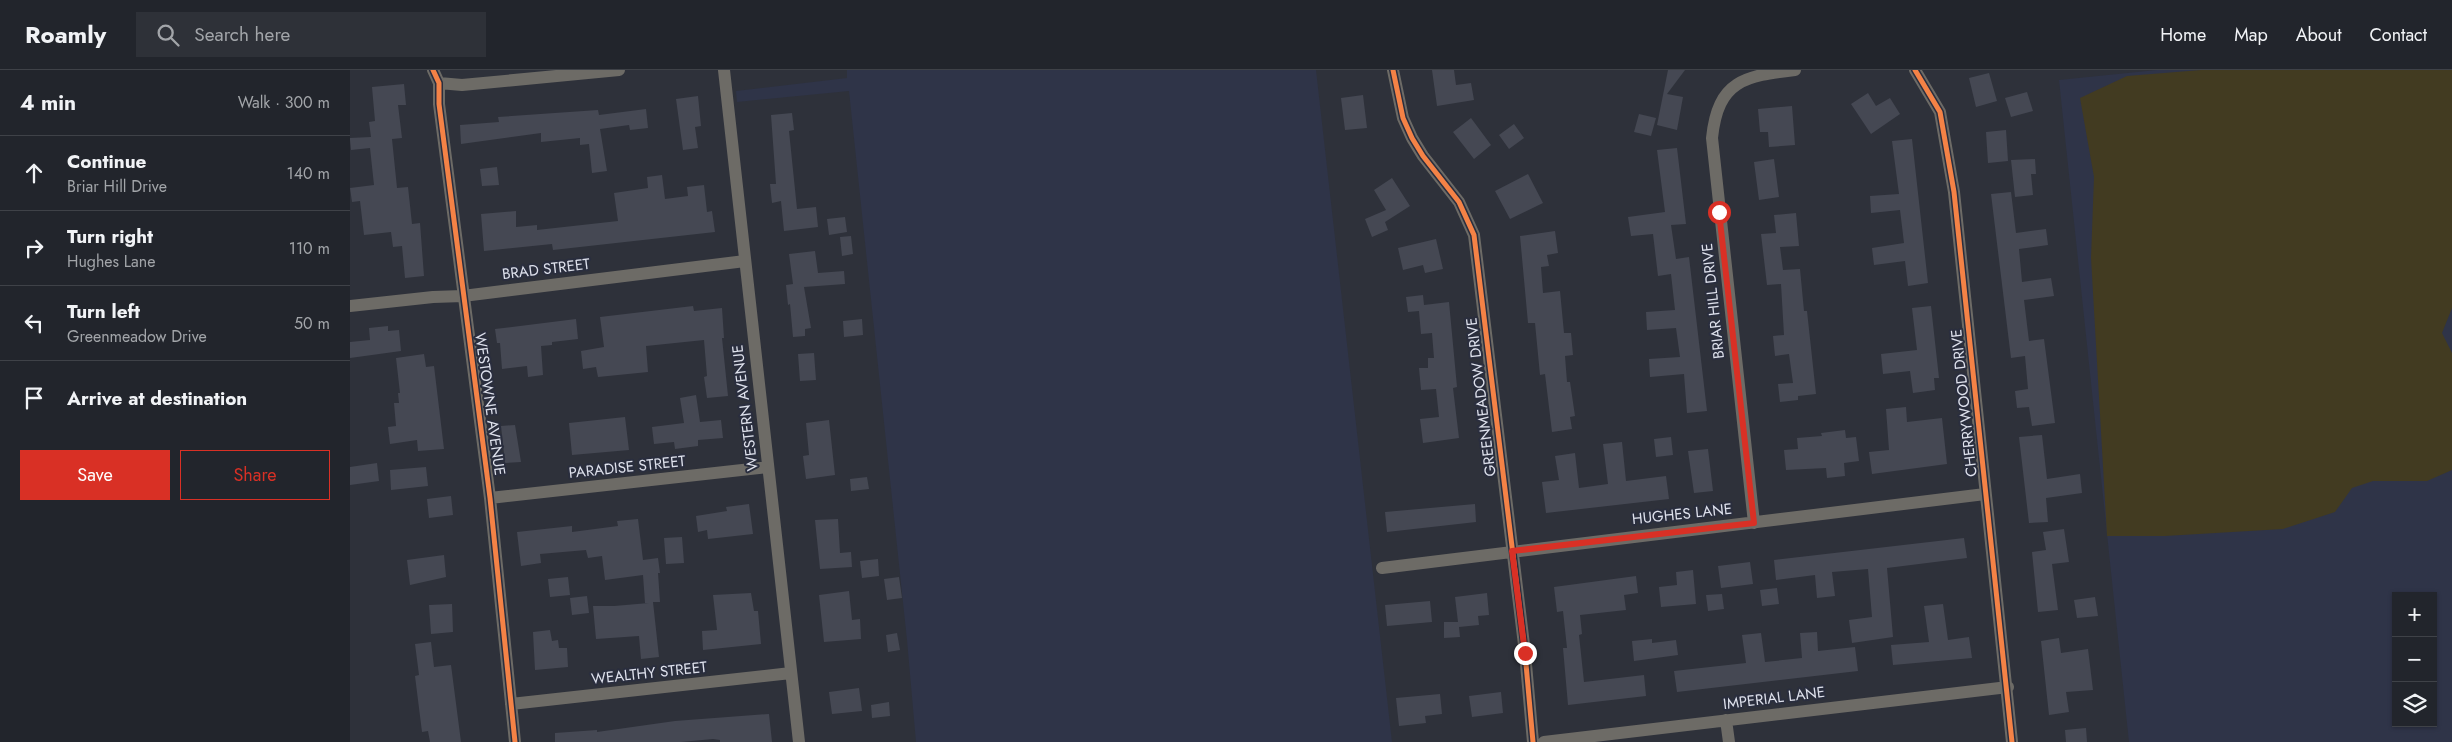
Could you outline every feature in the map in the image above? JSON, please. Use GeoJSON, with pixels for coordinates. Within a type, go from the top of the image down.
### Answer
{"type":"FeatureCollection","features":[{"type":"Feature","properties":{"kind":"street","name":"WESTOWNE AVENUE"},"geometry":{"type":"LineString","coordinates":[[434,70],[439,83],[439,104],[490,498],[515,742]]}},
{"type":"Feature","properties":{"kind":"street"},"geometry":{"type":"LineString","coordinates":[[439,83],[462,85],[619,70]]}},
{"type":"Feature","properties":{"kind":"street","name":"WESTERN AVENUE"},"geometry":{"type":"LineString","coordinates":[[724,70],[799,742]]}},
{"type":"Feature","properties":{"kind":"street","name":"GREENMEADOW DRIVE"},"geometry":{"type":"LineString","coordinates":[[1393,70],[1403,118],[1412,138],[1423,156],[1459,202],[1474,236],[1533,742]]}},
{"type":"Feature","properties":{"kind":"street","name":"BRIAR HILL DRIVE"},"geometry":{"type":"LineString","coordinates":[[1754,523],[1712,138],[1717,109],[1738,83],[1761,74],[1795,70]]}},
{"type":"Feature","properties":{"kind":"street","name":"CHERRYWOOD DRIVE"},"geometry":{"type":"LineString","coordinates":[[1915,70],[1940,112],[1945,131],[1954,192],[2008,687],[2012,742]]}},
{"type":"Feature","properties":{"kind":"street","name":"BRAD STREET"},"geometry":{"type":"LineString","coordinates":[[350,306],[433,297],[463,296],[745,261]]}},
{"type":"Feature","properties":{"kind":"street","name":"PARADISE STREET"},"geometry":{"type":"LineString","coordinates":[[490,498],[768,467]]}},
{"type":"Feature","properties":{"kind":"street","name":"HUGHES LANE"},"geometry":{"type":"LineString","coordinates":[[1382,568],[1986,494]]}},
{"type":"Feature","properties":{"kind":"street","name":"WEALTHY STREET"},"geometry":{"type":"LineString","coordinates":[[511,704],[791,673]]}},
{"type":"Feature","properties":{"kind":"street","name":"IMPERIAL LANE"},"geometry":{"type":"LineString","coordinates":[[1544,742],[2008,687]]}},
{"type":"Feature","properties":{"kind":"street"},"geometry":{"type":"LineString","coordinates":[[1726,720],[1729,742]]}},
{"type":"Feature","properties":{"kind":"shaded area"},"geometry":{"type":"Polygon","coordinates":[[[847,70],[1316,70],[1392,742],[916,742],[849,91],[737,102],[736,91],[847,78],[847,70]]]}},
{"type":"Feature","properties":{"kind":"shaded area"},"geometry":{"type":"Polygon","coordinates":[[[2157,70],[2452,70],[2452,742],[2129,742],[2059,80],[2157,70]]]}},
{"type":"Feature","properties":{"kind":"shaded area"},"geometry":{"type":"Polygon","coordinates":[[[2201,70],[2452,70],[2452,308],[2442,333],[2452,353],[2452,470],[2427,481],[2373,481],[2352,488],[2335,512],[2283,529],[2165,536],[2107,536],[2091,258],[2094,177],[2080,98],[2127,76],[2201,70]]]}},
{"type":"Feature","properties":{"kind":"building"},"geometry":{"type":"Polygon","coordinates":[[[1432,70],[1454,70],[1456,85],[1471,83],[1474,100],[1437,106],[1432,70]]]}},
{"type":"Feature","properties":{"kind":"building"},"geometry":{"type":"Polygon","coordinates":[[[1668,70],[1685,70],[1667,94],[1683,97],[1677,130],[1657,125],[1668,70]]]}},
{"type":"Feature","properties":{"kind":"building"},"geometry":{"type":"Polygon","coordinates":[[[1989,73],[1997,101],[1976,107],[1969,78],[1989,73]]]}},
{"type":"Feature","properties":{"kind":"building"},"geometry":{"type":"Polygon","coordinates":[[[404,84],[406,105],[398,105],[402,138],[392,139],[397,188],[408,187],[412,224],[420,223],[424,276],[405,278],[402,246],[393,247],[391,232],[364,235],[360,201],[352,202],[350,188],[374,185],[370,148],[351,150],[350,140],[350,138],[371,137],[369,122],[375,121],[372,87],[404,84]]]}},
{"type":"Feature","properties":{"kind":"building"},"geometry":{"type":"Polygon","coordinates":[[[2027,92],[2033,111],[2011,117],[2005,98],[2027,92]]]}},
{"type":"Feature","properties":{"kind":"building"},"geometry":{"type":"Polygon","coordinates":[[[1868,93],[1876,106],[1890,98],[1900,114],[1871,134],[1851,104],[1868,93]]]}},
{"type":"Feature","properties":{"kind":"building"},"geometry":{"type":"Polygon","coordinates":[[[1363,95],[1367,128],[1345,130],[1341,98],[1363,95]]]}},
{"type":"Feature","properties":{"kind":"building"},"geometry":{"type":"Polygon","coordinates":[[[698,96],[701,126],[695,127],[698,148],[683,150],[676,99],[698,96]]]}},
{"type":"Feature","properties":{"kind":"building"},"geometry":{"type":"Polygon","coordinates":[[[1792,106],[1795,145],[1769,147],[1768,132],[1760,132],[1758,109],[1792,106]]]}},
{"type":"Feature","properties":{"kind":"building"},"geometry":{"type":"Polygon","coordinates":[[[646,109],[648,128],[630,130],[629,125],[600,129],[607,171],[592,173],[589,144],[580,145],[580,138],[541,142],[541,133],[461,144],[460,125],[499,122],[498,117],[598,110],[599,115],[646,109]]]}},
{"type":"Feature","properties":{"kind":"building"},"geometry":{"type":"Polygon","coordinates":[[[792,113],[794,130],[789,131],[797,209],[816,207],[818,227],[784,231],[781,201],[772,203],[770,184],[776,184],[771,115],[792,113]]]}},
{"type":"Feature","properties":{"kind":"building"},"geometry":{"type":"Polygon","coordinates":[[[1639,114],[1656,118],[1651,136],[1634,132],[1639,114]]]}},
{"type":"Feature","properties":{"kind":"building"},"geometry":{"type":"Polygon","coordinates":[[[1471,118],[1491,145],[1474,159],[1453,132],[1471,118]]]}},
{"type":"Feature","properties":{"kind":"building"},"geometry":{"type":"Polygon","coordinates":[[[1514,124],[1524,138],[1509,149],[1499,135],[1514,124]]]}},
{"type":"Feature","properties":{"kind":"building"},"geometry":{"type":"Polygon","coordinates":[[[2006,130],[2008,161],[1988,163],[1986,132],[2006,130]]]}},
{"type":"Feature","properties":{"kind":"building"},"geometry":{"type":"Polygon","coordinates":[[[1912,139],[1928,283],[1908,286],[1905,261],[1874,265],[1872,248],[1904,243],[1900,210],[1871,213],[1870,196],[1899,194],[1892,141],[1912,139]]]}},
{"type":"Feature","properties":{"kind":"building"},"geometry":{"type":"Polygon","coordinates":[[[1677,148],[1686,224],[1671,225],[1676,259],[1689,257],[1707,411],[1687,413],[1684,374],[1650,377],[1649,359],[1680,357],[1676,328],[1647,330],[1646,312],[1675,310],[1671,274],[1658,276],[1653,234],[1631,236],[1628,217],[1665,212],[1657,150],[1677,148]]]}},
{"type":"Feature","properties":{"kind":"building"},"geometry":{"type":"Polygon","coordinates":[[[1774,159],[1779,197],[1759,200],[1754,162],[1774,159]]]}},
{"type":"Feature","properties":{"kind":"building"},"geometry":{"type":"Polygon","coordinates":[[[2035,159],[2036,174],[2031,174],[2033,195],[2015,197],[2011,160],[2035,159]]]}},
{"type":"Feature","properties":{"kind":"building"},"geometry":{"type":"Polygon","coordinates":[[[497,167],[499,185],[482,186],[480,169],[497,167]]]}},
{"type":"Feature","properties":{"kind":"building"},"geometry":{"type":"Polygon","coordinates":[[[1528,174],[1543,203],[1510,219],[1495,191],[1528,174]]]}},
{"type":"Feature","properties":{"kind":"building"},"geometry":{"type":"Polygon","coordinates":[[[662,175],[665,199],[688,196],[687,187],[704,185],[707,212],[712,211],[715,232],[553,250],[552,244],[484,251],[481,214],[516,211],[516,227],[537,225],[537,230],[618,221],[614,193],[648,188],[647,177],[662,175]]]}},
{"type":"Feature","properties":{"kind":"building"},"geometry":{"type":"Polygon","coordinates":[[[1392,178],[1410,206],[1385,222],[1388,230],[1372,237],[1365,219],[1386,210],[1374,190],[1392,178]]]}},
{"type":"Feature","properties":{"kind":"building"},"geometry":{"type":"Polygon","coordinates":[[[2011,192],[2016,233],[2046,229],[2048,245],[2019,249],[2022,282],[2051,278],[2054,296],[2024,300],[2029,341],[2044,339],[2055,423],[2032,426],[2029,407],[2017,408],[2015,391],[2028,389],[2025,356],[2011,358],[1991,194],[2011,192]]]}},
{"type":"Feature","properties":{"kind":"building"},"geometry":{"type":"Polygon","coordinates":[[[1796,213],[1799,246],[1780,247],[1783,270],[1800,269],[1804,311],[1807,311],[1816,394],[1798,396],[1798,400],[1780,402],[1778,384],[1793,383],[1789,354],[1775,356],[1773,336],[1784,335],[1781,284],[1767,285],[1761,234],[1776,233],[1774,215],[1796,213]]]}},
{"type":"Feature","properties":{"kind":"building"},"geometry":{"type":"Polygon","coordinates":[[[845,217],[847,232],[829,235],[827,219],[845,217]]]}},
{"type":"Feature","properties":{"kind":"building"},"geometry":{"type":"Polygon","coordinates":[[[1555,231],[1558,253],[1547,255],[1549,266],[1541,267],[1543,293],[1560,291],[1564,333],[1571,333],[1573,355],[1565,356],[1567,382],[1570,382],[1575,416],[1570,417],[1572,429],[1552,432],[1545,374],[1540,375],[1535,323],[1528,323],[1520,236],[1555,231]]]}},
{"type":"Feature","properties":{"kind":"building"},"geometry":{"type":"Polygon","coordinates":[[[851,236],[853,254],[842,256],[840,237],[851,236]]]}},
{"type":"Feature","properties":{"kind":"building"},"geometry":{"type":"Polygon","coordinates":[[[1436,239],[1443,269],[1425,273],[1423,265],[1403,270],[1398,248],[1436,239]]]}},
{"type":"Feature","properties":{"kind":"building"},"geometry":{"type":"Polygon","coordinates":[[[815,251],[818,273],[844,271],[845,284],[804,287],[811,328],[805,329],[805,336],[793,337],[786,285],[793,284],[789,254],[815,251]]]}},
{"type":"Feature","properties":{"kind":"building"},"geometry":{"type":"Polygon","coordinates":[[[1423,295],[1424,305],[1449,302],[1457,387],[1453,388],[1459,438],[1423,443],[1420,419],[1439,417],[1436,389],[1421,390],[1419,368],[1428,368],[1428,358],[1434,358],[1432,333],[1421,334],[1419,311],[1408,312],[1406,297],[1423,295]]]}},
{"type":"Feature","properties":{"kind":"building"},"geometry":{"type":"Polygon","coordinates":[[[693,306],[694,311],[722,308],[724,338],[722,338],[728,396],[707,398],[704,377],[707,376],[704,340],[646,346],[648,372],[598,377],[596,367],[583,369],[581,351],[604,347],[600,317],[693,306]]]}},
{"type":"Feature","properties":{"kind":"building"},"geometry":{"type":"Polygon","coordinates":[[[1931,306],[1939,378],[1934,378],[1935,390],[1913,393],[1910,371],[1883,374],[1881,354],[1917,350],[1912,308],[1931,306]]]}},
{"type":"Feature","properties":{"kind":"building"},"geometry":{"type":"Polygon","coordinates":[[[576,319],[578,339],[552,342],[552,345],[541,346],[543,375],[528,377],[527,366],[502,369],[500,343],[497,343],[495,329],[576,319]]]}},
{"type":"Feature","properties":{"kind":"building"},"geometry":{"type":"Polygon","coordinates":[[[862,319],[863,335],[844,337],[843,321],[862,319]]]}},
{"type":"Feature","properties":{"kind":"building"},"geometry":{"type":"Polygon","coordinates":[[[388,326],[388,331],[399,330],[401,351],[350,358],[350,342],[370,340],[369,328],[388,326]]]}},
{"type":"Feature","properties":{"kind":"building"},"geometry":{"type":"Polygon","coordinates":[[[814,353],[816,380],[800,381],[798,354],[814,353]]]}},
{"type":"Feature","properties":{"kind":"building"},"geometry":{"type":"Polygon","coordinates":[[[424,354],[426,367],[434,366],[444,449],[418,451],[417,440],[390,444],[388,427],[396,426],[394,403],[399,403],[398,393],[400,393],[396,358],[424,354]]]}},
{"type":"Feature","properties":{"kind":"building"},"geometry":{"type":"Polygon","coordinates":[[[696,395],[700,422],[721,420],[723,438],[698,440],[698,446],[675,449],[674,442],[654,444],[652,427],[684,423],[680,398],[696,395]]]}},
{"type":"Feature","properties":{"kind":"building"},"geometry":{"type":"Polygon","coordinates":[[[1906,407],[1907,422],[1942,418],[1947,464],[1872,474],[1869,452],[1889,450],[1886,409],[1906,407]]]}},
{"type":"Feature","properties":{"kind":"building"},"geometry":{"type":"Polygon","coordinates":[[[625,417],[629,450],[572,455],[569,423],[625,417]]]}},
{"type":"Feature","properties":{"kind":"building"},"geometry":{"type":"Polygon","coordinates":[[[829,420],[835,475],[806,479],[803,456],[809,455],[806,423],[829,420]]]}},
{"type":"Feature","properties":{"kind":"building"},"geometry":{"type":"Polygon","coordinates":[[[515,425],[521,462],[505,463],[501,426],[515,425]]]}},
{"type":"Feature","properties":{"kind":"building"},"geometry":{"type":"Polygon","coordinates":[[[1845,430],[1846,438],[1856,437],[1859,461],[1844,463],[1845,476],[1827,478],[1826,468],[1786,470],[1784,450],[1798,449],[1797,438],[1822,436],[1821,433],[1845,430]]]}},
{"type":"Feature","properties":{"kind":"building"},"geometry":{"type":"Polygon","coordinates":[[[2042,435],[2047,479],[2080,474],[2082,493],[2046,498],[2048,522],[2029,523],[2019,437],[2042,435]]]}},
{"type":"Feature","properties":{"kind":"building"},"geometry":{"type":"Polygon","coordinates":[[[1671,437],[1673,455],[1656,457],[1654,439],[1671,437]]]}},
{"type":"Feature","properties":{"kind":"building"},"geometry":{"type":"Polygon","coordinates":[[[1622,442],[1626,481],[1666,476],[1669,499],[1546,513],[1542,482],[1559,480],[1555,456],[1575,453],[1579,488],[1608,484],[1603,444],[1622,442]]]}},
{"type":"Feature","properties":{"kind":"building"},"geometry":{"type":"Polygon","coordinates":[[[1708,449],[1713,491],[1694,493],[1688,451],[1708,449]]]}},
{"type":"Feature","properties":{"kind":"building"},"geometry":{"type":"Polygon","coordinates":[[[377,463],[379,481],[350,485],[350,467],[377,463]]]}},
{"type":"Feature","properties":{"kind":"building"},"geometry":{"type":"Polygon","coordinates":[[[426,467],[428,486],[391,490],[390,470],[426,467]]]}},
{"type":"Feature","properties":{"kind":"building"},"geometry":{"type":"Polygon","coordinates":[[[867,477],[869,489],[851,491],[850,479],[867,477]]]}},
{"type":"Feature","properties":{"kind":"building"},"geometry":{"type":"Polygon","coordinates":[[[451,496],[453,515],[429,518],[427,499],[451,496]]]}},
{"type":"Feature","properties":{"kind":"building"},"geometry":{"type":"Polygon","coordinates":[[[749,504],[753,534],[708,539],[707,530],[698,532],[696,516],[727,511],[726,507],[749,504]]]}},
{"type":"Feature","properties":{"kind":"building"},"geometry":{"type":"Polygon","coordinates":[[[1475,504],[1476,522],[1387,532],[1385,512],[1475,504]]]}},
{"type":"Feature","properties":{"kind":"building"},"geometry":{"type":"Polygon","coordinates":[[[638,519],[643,560],[658,558],[660,573],[658,573],[660,602],[653,602],[659,657],[641,659],[639,636],[596,639],[593,606],[649,603],[645,603],[643,575],[605,580],[602,556],[588,558],[586,550],[540,554],[541,563],[521,566],[517,532],[572,526],[572,532],[618,526],[617,521],[638,519]]]}},
{"type":"Feature","properties":{"kind":"building"},"geometry":{"type":"Polygon","coordinates":[[[838,519],[840,553],[851,552],[852,567],[820,569],[815,520],[838,519]]]}},
{"type":"Feature","properties":{"kind":"building"},"geometry":{"type":"Polygon","coordinates":[[[2064,529],[2069,562],[2052,564],[2058,610],[2038,612],[2032,552],[2046,550],[2043,532],[2064,529]]]}},
{"type":"Feature","properties":{"kind":"building"},"geometry":{"type":"Polygon","coordinates":[[[682,537],[684,563],[666,564],[664,538],[682,537]]]}},
{"type":"Feature","properties":{"kind":"building"},"geometry":{"type":"Polygon","coordinates":[[[1964,538],[1967,558],[1887,568],[1893,637],[1852,643],[1849,620],[1872,617],[1868,569],[1832,572],[1835,596],[1817,598],[1815,575],[1776,580],[1774,560],[1964,538]]]}},
{"type":"Feature","properties":{"kind":"building"},"geometry":{"type":"Polygon","coordinates":[[[444,555],[446,577],[410,585],[407,560],[444,555]]]}},
{"type":"Feature","properties":{"kind":"building"},"geometry":{"type":"Polygon","coordinates":[[[878,559],[879,576],[862,578],[860,561],[878,559]]]}},
{"type":"Feature","properties":{"kind":"building"},"geometry":{"type":"Polygon","coordinates":[[[1750,562],[1753,584],[1721,588],[1718,566],[1750,562]]]}},
{"type":"Feature","properties":{"kind":"building"},"geometry":{"type":"Polygon","coordinates":[[[1693,570],[1696,604],[1661,607],[1659,587],[1677,585],[1676,572],[1693,570]]]}},
{"type":"Feature","properties":{"kind":"building"},"geometry":{"type":"Polygon","coordinates":[[[1636,576],[1638,593],[1624,595],[1626,610],[1580,615],[1582,634],[1579,635],[1584,682],[1644,675],[1646,696],[1568,705],[1563,648],[1567,648],[1563,611],[1557,612],[1554,587],[1636,576]]]}},
{"type":"Feature","properties":{"kind":"building"},"geometry":{"type":"Polygon","coordinates":[[[568,577],[570,595],[550,597],[548,579],[568,577]]]}},
{"type":"Feature","properties":{"kind":"building"},"geometry":{"type":"Polygon","coordinates":[[[899,577],[902,598],[887,600],[884,579],[899,577]]]}},
{"type":"Feature","properties":{"kind":"building"},"geometry":{"type":"Polygon","coordinates":[[[1777,588],[1779,604],[1762,606],[1760,590],[1777,588]]]}},
{"type":"Feature","properties":{"kind":"building"},"geometry":{"type":"Polygon","coordinates":[[[849,591],[852,620],[860,619],[861,639],[824,642],[819,595],[849,591]]]}},
{"type":"Feature","properties":{"kind":"building"},"geometry":{"type":"Polygon","coordinates":[[[751,593],[754,611],[758,611],[761,644],[703,650],[702,631],[717,630],[713,595],[751,593]]]}},
{"type":"Feature","properties":{"kind":"building"},"geometry":{"type":"Polygon","coordinates":[[[1487,593],[1489,615],[1478,616],[1479,625],[1459,627],[1460,637],[1444,638],[1444,622],[1458,622],[1455,597],[1487,593]]]}},
{"type":"Feature","properties":{"kind":"building"},"geometry":{"type":"Polygon","coordinates":[[[1722,594],[1724,609],[1708,611],[1706,595],[1722,594]]]}},
{"type":"Feature","properties":{"kind":"building"},"geometry":{"type":"Polygon","coordinates":[[[587,596],[589,613],[572,615],[570,598],[587,596]]]}},
{"type":"Feature","properties":{"kind":"building"},"geometry":{"type":"Polygon","coordinates":[[[2095,597],[2098,616],[2077,618],[2074,600],[2095,597]]]}},
{"type":"Feature","properties":{"kind":"building"},"geometry":{"type":"Polygon","coordinates":[[[1430,601],[1432,622],[1387,626],[1385,605],[1430,601]]]}},
{"type":"Feature","properties":{"kind":"building"},"geometry":{"type":"Polygon","coordinates":[[[452,604],[453,632],[431,634],[429,605],[452,604]]]}},
{"type":"Feature","properties":{"kind":"building"},"geometry":{"type":"Polygon","coordinates":[[[1943,604],[1948,640],[1969,637],[1972,658],[1893,665],[1891,645],[1929,642],[1924,606],[1943,604]]]}},
{"type":"Feature","properties":{"kind":"building"},"geometry":{"type":"Polygon","coordinates":[[[550,630],[552,641],[558,640],[559,648],[567,648],[568,667],[535,670],[533,632],[550,630]]]}},
{"type":"Feature","properties":{"kind":"building"},"geometry":{"type":"Polygon","coordinates":[[[1817,632],[1818,651],[1855,647],[1858,671],[1677,692],[1674,671],[1746,663],[1742,635],[1761,633],[1765,662],[1802,658],[1800,633],[1817,632]]]}},
{"type":"Feature","properties":{"kind":"building"},"geometry":{"type":"Polygon","coordinates":[[[897,633],[900,650],[888,652],[886,635],[897,633]]]}},
{"type":"Feature","properties":{"kind":"building"},"geometry":{"type":"Polygon","coordinates":[[[2059,638],[2061,653],[2088,649],[2093,690],[2066,692],[2069,712],[2049,715],[2041,641],[2059,638]]]}},
{"type":"Feature","properties":{"kind":"building"},"geometry":{"type":"Polygon","coordinates":[[[1652,639],[1652,643],[1676,640],[1678,655],[1634,661],[1632,641],[1652,639]]]}},
{"type":"Feature","properties":{"kind":"building"},"geometry":{"type":"Polygon","coordinates":[[[431,642],[434,667],[451,665],[461,742],[430,742],[428,731],[422,732],[415,676],[419,675],[415,644],[431,642]]]}},
{"type":"Feature","properties":{"kind":"building"},"geometry":{"type":"Polygon","coordinates":[[[859,688],[862,711],[832,714],[829,692],[859,688]]]}},
{"type":"Feature","properties":{"kind":"building"},"geometry":{"type":"Polygon","coordinates":[[[1501,692],[1503,713],[1472,717],[1469,696],[1501,692]]]}},
{"type":"Feature","properties":{"kind":"building"},"geometry":{"type":"Polygon","coordinates":[[[1440,694],[1442,714],[1425,716],[1426,723],[1399,726],[1396,698],[1440,694]]]}},
{"type":"Feature","properties":{"kind":"building"},"geometry":{"type":"Polygon","coordinates":[[[889,702],[890,716],[872,718],[871,705],[889,702]]]}},
{"type":"Feature","properties":{"kind":"building"},"geometry":{"type":"Polygon","coordinates":[[[769,714],[772,742],[720,742],[720,740],[713,739],[681,742],[555,742],[555,733],[597,730],[597,732],[675,721],[769,714]]]}},
{"type":"Feature","properties":{"kind":"building"},"geometry":{"type":"Polygon","coordinates":[[[2086,728],[2087,742],[2066,742],[2065,730],[2086,728]]]}},
{"type":"Feature","properties":{"kind":"cycle path"},"geometry":{"type":"LineString","coordinates":[[433,70],[439,83],[439,104],[490,498],[515,742]]}},
{"type":"Feature","properties":{"kind":"cycle path"},"geometry":{"type":"LineString","coordinates":[[1393,70],[1403,118],[1412,138],[1423,156],[1459,202],[1474,235],[1525,653],[1533,742]]}},
{"type":"Feature","properties":{"kind":"cycle path"},"geometry":{"type":"LineString","coordinates":[[1915,70],[1940,112],[1954,192],[2012,742]]}},
{"type":"Feature","properties":{"kind":"route"},"geometry":{"type":"LineString","coordinates":[[1525,653],[1512,551],[1688,529],[1754,523],[1719,212]]}}]}
